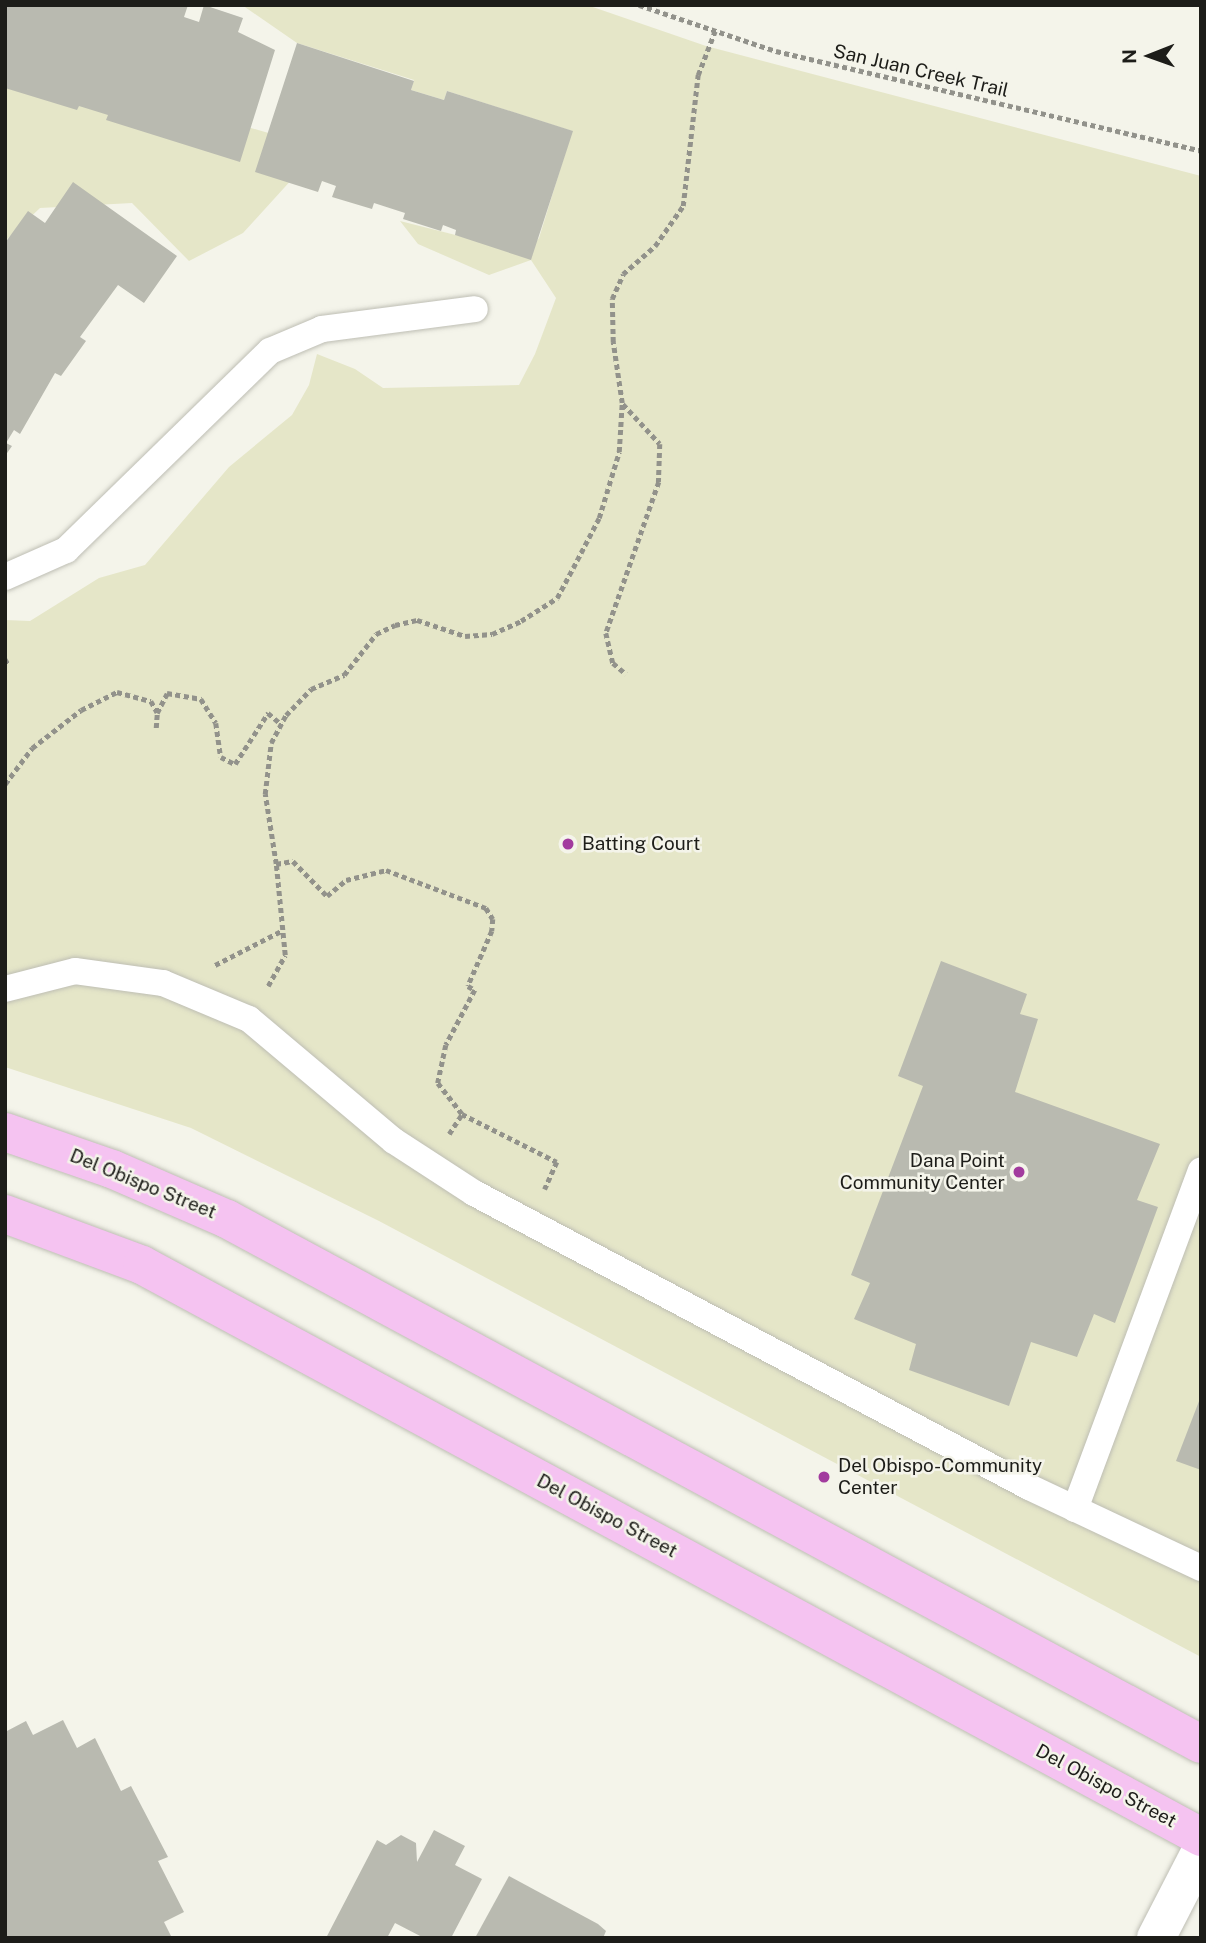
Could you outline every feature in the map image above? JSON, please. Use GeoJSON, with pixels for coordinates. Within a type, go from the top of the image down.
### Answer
{"type":"FeatureCollection","features":[{"type":"Feature","properties":{"kind":"main road","name":"Del Obispo Street"},"geometry":{"type":"LineString","coordinates":[[5,1132],[112,1169],[227,1219],[1201,1744]]}},
{"type":"Feature","properties":{"kind":"main road","name":"Del Obispo Street"},"geometry":{"type":"LineString","coordinates":[[5,1214],[142,1265],[1201,1837]]}},
{"type":"Feature","properties":{"kind":"street"},"geometry":{"type":"LineString","coordinates":[[1156,1938],[1201,1850]]}},
{"type":"Feature","properties":{"kind":"lane"},"geometry":{"type":"LineString","coordinates":[[5,577],[65,550],[270,351],[322,329],[475,309]]}},
{"type":"Feature","properties":{"kind":"lane"},"geometry":{"type":"LineString","coordinates":[[5,989],[75,971],[163,983],[249,1019],[394,1141],[529,1223],[1075,1509],[1201,1568]]}},
{"type":"Feature","properties":{"kind":"lane"},"geometry":{"type":"LineString","coordinates":[[1075,1509],[1201,1171]]}},
{"type":"Feature","properties":{"kind":"path","name":"San Juan Creek Trail"},"geometry":{"type":"LineString","coordinates":[[639,5],[776,51],[1201,151]]}},
{"type":"Feature","properties":{"kind":"path"},"geometry":{"type":"LineString","coordinates":[[249,1019],[285,956],[276,864],[265,794],[271,743],[281,724],[311,689],[344,675],[376,634],[417,620],[465,636],[492,634],[557,598],[599,518],[619,452],[622,403],[612,299],[623,274],[655,246],[683,206],[698,75],[715,31]]}},
{"type":"Feature","properties":{"kind":"path"},"geometry":{"type":"LineString","coordinates":[[622,403],[660,444],[659,482],[606,633],[613,663],[626,674]]}},
{"type":"Feature","properties":{"kind":"path"},"geometry":{"type":"LineString","coordinates":[[5,784],[32,748],[81,710],[117,692],[151,701],[157,713]]}},
{"type":"Feature","properties":{"kind":"path"},"geometry":{"type":"LineString","coordinates":[[156,728],[157,713],[167,693],[201,699],[216,723],[221,757],[235,764],[268,713],[281,724]]}},
{"type":"Feature","properties":{"kind":"path"},"geometry":{"type":"LineString","coordinates":[[276,864],[293,862],[327,896],[346,880],[386,870],[486,908],[493,919],[492,931],[468,986],[475,990],[446,1045],[438,1083],[462,1114],[557,1162],[529,1223]]}},
{"type":"Feature","properties":{"kind":"path"},"geometry":{"type":"LineString","coordinates":[[430,1164],[462,1114]]}},
{"type":"Feature","properties":{"kind":"green space"},"geometry":{"type":"Polygon","coordinates":[[[242,5],[587,5],[706,46],[1201,176],[1201,1657],[379,1221],[191,1128],[5,1067],[5,620],[30,621],[99,578],[145,565],[229,467],[292,415],[309,385],[317,354],[355,369],[383,388],[519,385],[535,354],[556,298],[531,260],[489,275],[418,244],[400,221],[527,253],[539,238],[572,131],[447,91],[444,100],[411,90],[414,80],[297,43],[242,5]]]}},
{"type":"Feature","properties":{"kind":"green space"},"geometry":{"type":"Polygon","coordinates":[[[5,56],[306,144],[304,166],[243,233],[189,261],[132,203],[40,208],[5,241],[5,56]]]}},
{"type":"Feature","properties":{"kind":"building"},"geometry":{"type":"Polygon","coordinates":[[[5,5],[188,5],[184,17],[199,22],[204,5],[243,18],[238,32],[275,50],[240,162],[106,120],[108,115],[79,106],[77,110],[5,88],[5,5]]]}},
{"type":"Feature","properties":{"kind":"building"},"geometry":{"type":"Polygon","coordinates":[[[297,43],[414,81],[411,90],[444,100],[447,91],[573,131],[531,260],[455,235],[456,230],[443,225],[441,231],[403,219],[405,213],[374,203],[372,209],[332,197],[336,186],[322,181],[318,192],[255,172],[297,43]]]}},
{"type":"Feature","properties":{"kind":"building"},"geometry":{"type":"Polygon","coordinates":[[[73,182],[177,256],[144,303],[118,285],[80,337],[86,341],[61,376],[55,373],[20,434],[14,430],[6,443],[12,446],[5,456],[5,243],[28,211],[45,223],[73,182]]]}},
{"type":"Feature","properties":{"kind":"building","name":"Dana Point Community Center"},"geometry":{"type":"Polygon","coordinates":[[[941,961],[1027,994],[1020,1014],[1038,1019],[1015,1092],[1160,1144],[1137,1200],[1158,1207],[1115,1323],[1094,1314],[1077,1357],[1031,1342],[1009,1406],[909,1370],[916,1344],[854,1319],[870,1283],[851,1275],[923,1086],[898,1076],[941,961]]]}},
{"type":"Feature","properties":{"kind":"building"},"geometry":{"type":"Polygon","coordinates":[[[1201,1396],[1201,1470],[1176,1461],[1201,1396]]]}},
{"type":"Feature","properties":{"kind":"building"},"geometry":{"type":"Polygon","coordinates":[[[63,1720],[77,1748],[95,1738],[121,1791],[131,1786],[168,1857],[158,1861],[184,1912],[164,1922],[172,1938],[5,1938],[5,1732],[26,1721],[33,1735],[63,1720]]]}},
{"type":"Feature","properties":{"kind":"building"},"geometry":{"type":"Polygon","coordinates":[[[434,1830],[465,1846],[455,1865],[482,1879],[451,1938],[424,1938],[395,1923],[387,1938],[326,1938],[377,1840],[386,1845],[401,1835],[416,1843],[417,1862],[434,1830]]]}},
{"type":"Feature","properties":{"kind":"building"},"geometry":{"type":"Polygon","coordinates":[[[509,1876],[598,1924],[606,1931],[603,1938],[475,1938],[509,1876]]]}},
{"type":"Feature","properties":{"kind":"place","name":"Batting Court"},"geometry":{"type":"Point","coordinates":[568,844]}},
{"type":"Feature","properties":{"kind":"place","name":"Dana Point Community Center"},"geometry":{"type":"Point","coordinates":[1019,1172]}},
{"type":"Feature","properties":{"kind":"place","name":"Del Obispo-Community Center"},"geometry":{"type":"Point","coordinates":[824,1477]}}]}
